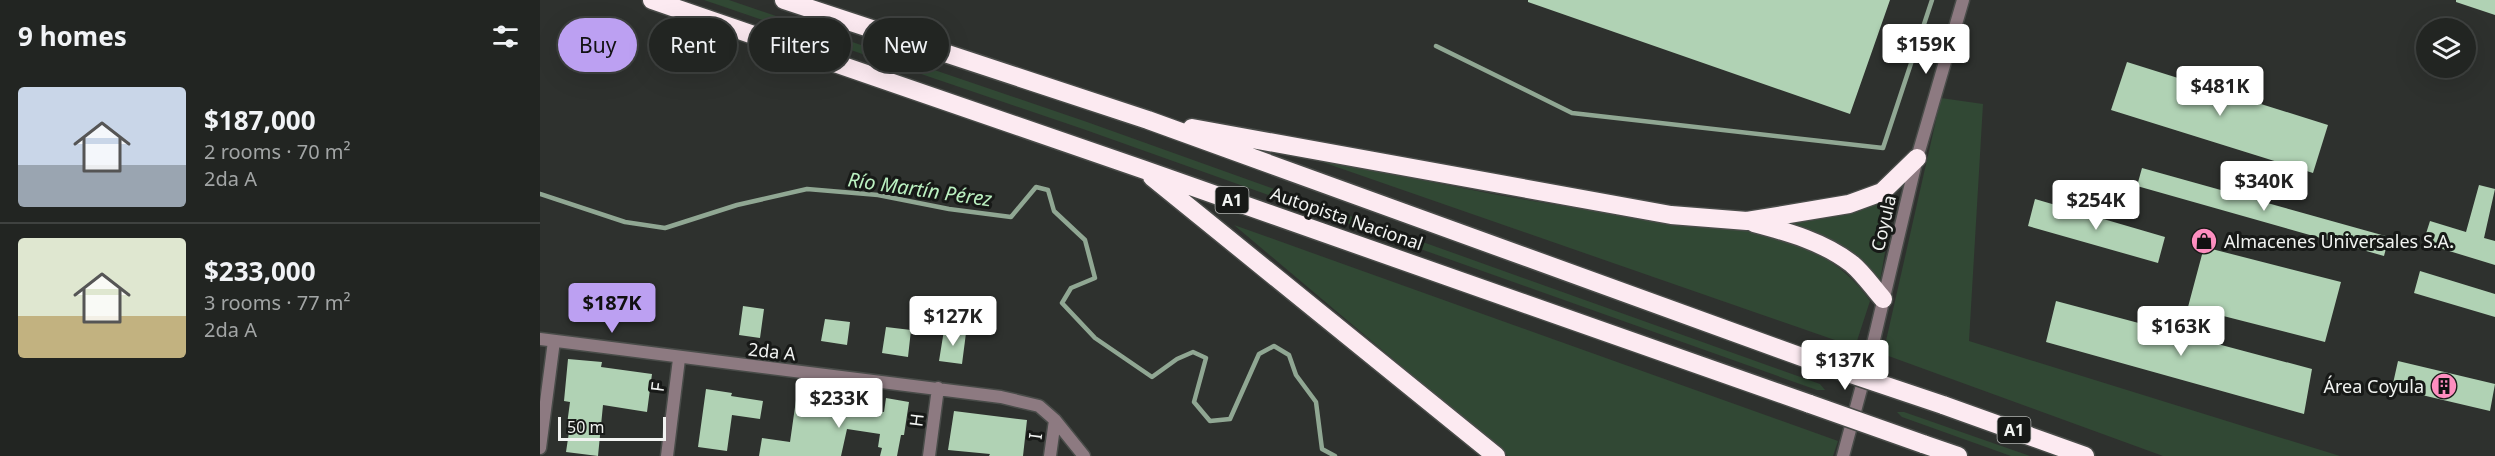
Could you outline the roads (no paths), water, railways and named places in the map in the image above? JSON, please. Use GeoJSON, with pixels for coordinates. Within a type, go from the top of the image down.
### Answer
{"type":"FeatureCollection","features":[{"type":"Feature","properties":{"kind":"highway","name":"Autopista Nacional"},"geometry":{"type":"LineString","coordinates":[[652,0],[1142,169],[1958,456]]}},
{"type":"Feature","properties":{"kind":"highway","name":"Autopista Nacional"},"geometry":{"type":"LineString","coordinates":[[784,0],[1148,120],[1824,365],[2085,456]]}},
{"type":"Feature","properties":{"kind":"highway"},"geometry":{"type":"LineString","coordinates":[[1148,120],[1274,141],[1671,215],[1747,221],[1797,235],[1822,246],[1852,265],[1883,299]]}},
{"type":"Feature","properties":{"kind":"highway"},"geometry":{"type":"LineString","coordinates":[[1747,221],[1848,204],[1882,192],[1917,158]]}},
{"type":"Feature","properties":{"kind":"highway"},"geometry":{"type":"LineString","coordinates":[[1142,169],[1496,456]]}},
{"type":"Feature","properties":{"kind":"street","name":"Coyula"},"geometry":{"type":"LineString","coordinates":[[1843,456],[1917,158],[1963,0]]}},
{"type":"Feature","properties":{"kind":"street","name":"2da A"},"geometry":{"type":"LineString","coordinates":[[540,339],[679,358],[938,388],[1039,406],[1055,420],[1084,456]]}},
{"type":"Feature","properties":{"kind":"street"},"geometry":{"type":"LineString","coordinates":[[540,448],[554,341]]}},
{"type":"Feature","properties":{"kind":"street","name":"F"},"geometry":{"type":"LineString","coordinates":[[667,456],[679,358]]}},
{"type":"Feature","properties":{"kind":"street","name":"H"},"geometry":{"type":"LineString","coordinates":[[929,456],[938,388]]}},
{"type":"Feature","properties":{"kind":"street","name":"I"},"geometry":{"type":"LineString","coordinates":[[1050,456],[1055,420]]}},
{"type":"Feature","properties":{"kind":"waterway"},"geometry":{"type":"LineString","coordinates":[[1436,46],[1572,113],[1883,148],[1932,0]]}},
{"type":"Feature","properties":{"kind":"waterway","name":"Río Martín Pérez"},"geometry":{"type":"LineString","coordinates":[[540,194],[625,222],[665,228],[737,205],[807,189],[878,195],[949,209],[1011,217],[1036,187],[1048,190],[1054,211],[1085,240],[1095,278],[1071,288],[1062,303],[1095,338],[1152,377],[1177,359],[1193,352],[1206,358],[1194,402],[1210,421],[1230,419],[1259,354],[1274,346],[1289,355],[1296,375],[1316,402],[1322,449],[1335,456]]}},
{"type":"Feature","properties":{"kind":"place","name":"Almacenes Universales S.A."},"geometry":{"type":"Point","coordinates":[2204,241]}},
{"type":"Feature","properties":{"kind":"place","name":"Área Coyula"},"geometry":{"type":"Point","coordinates":[2444,386]}}]}
